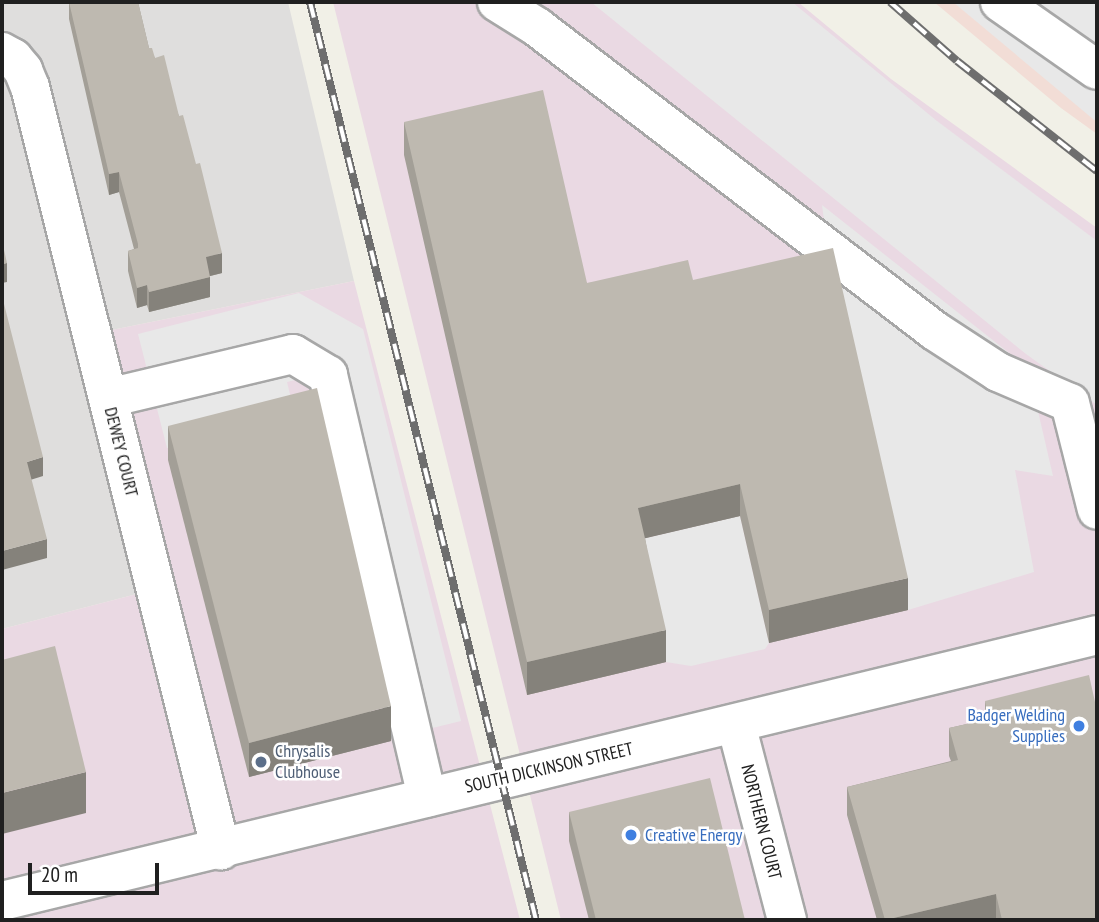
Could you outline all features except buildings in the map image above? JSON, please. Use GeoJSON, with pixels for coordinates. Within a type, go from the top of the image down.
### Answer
{"type":"FeatureCollection","features":[{"type":"Feature","properties":{"kind":"street"},"geometry":{"type":"LineString","coordinates":[[497,2],[537,27],[935,331],[998,372],[1070,403],[1097,510]]}},
{"type":"Feature","properties":{"kind":"street"},"geometry":{"type":"LineString","coordinates":[[1000,2],[1097,71]]}},
{"type":"Feature","properties":{"kind":"street","name":"DEWEY COURT"},"geometry":{"type":"LineString","coordinates":[[7,55],[23,70],[30,87],[221,850]]}},
{"type":"Feature","properties":{"kind":"street"},"geometry":{"type":"LineString","coordinates":[[108,398],[293,354],[328,375],[427,798]]}},
{"type":"Feature","properties":{"kind":"street","name":"SOUTH DICKINSON STREET"},"geometry":{"type":"LineString","coordinates":[[2,901],[221,850],[1097,635]]}},
{"type":"Feature","properties":{"kind":"street","name":"NORTHERN COURT"},"geometry":{"type":"LineString","coordinates":[[736,724],[787,920]]}},
{"type":"Feature","properties":{"kind":"shaded area"},"geometry":{"type":"Polygon","coordinates":[[[2,2],[288,2],[354,281],[92,334],[156,589],[2,629],[2,2]]]}},
{"type":"Feature","properties":{"kind":"shaded area"},"geometry":{"type":"Polygon","coordinates":[[[333,2],[798,2],[891,79],[1097,228],[1097,920],[561,920],[333,2]]]}},
{"type":"Feature","properties":{"kind":"shaded area"},"geometry":{"type":"Polygon","coordinates":[[[591,2],[792,2],[937,121],[1097,241],[1097,405],[1026,354],[591,2]]]}},
{"type":"Feature","properties":{"kind":"shaded area"},"geometry":{"type":"Polygon","coordinates":[[[934,2],[1097,2],[1097,134],[1061,108],[934,2]]]}},
{"type":"Feature","properties":{"kind":"shaded area"},"geometry":{"type":"Polygon","coordinates":[[[953,2],[1097,2],[1097,122],[1093,119],[953,2]]]}},
{"type":"Feature","properties":{"kind":"shaded area"},"geometry":{"type":"Polygon","coordinates":[[[822,205],[1028,368],[1053,476],[1015,470],[1034,572],[908,610],[832,280],[822,205]]]}},
{"type":"Feature","properties":{"kind":"shaded area"},"geometry":{"type":"Polygon","coordinates":[[[354,281],[520,920],[2,920],[2,629],[156,589],[92,334],[354,281]]]}},
{"type":"Feature","properties":{"kind":"shaded area"},"geometry":{"type":"Polygon","coordinates":[[[299,293],[363,329],[461,721],[404,735],[319,395],[295,380],[287,382],[295,415],[167,448],[138,334],[299,293]]]}},
{"type":"Feature","properties":{"kind":"shaded area"},"geometry":{"type":"Polygon","coordinates":[[[740,516],[769,643],[765,649],[691,666],[666,662],[638,540],[740,516]]]}},
{"type":"Feature","properties":{"kind":"railway"},"geometry":{"type":"LineString","coordinates":[[310,2],[536,920]]}},
{"type":"Feature","properties":{"kind":"railway"},"geometry":{"type":"LineString","coordinates":[[890,2],[957,61],[1097,171]]}},
{"type":"Feature","properties":{"kind":"place","name":"Badger Welding Supplies"},"geometry":{"type":"Point","coordinates":[1079,726]}},
{"type":"Feature","properties":{"kind":"place","name":"Chrysalis Clubhouse"},"geometry":{"type":"Point","coordinates":[261,762]}},
{"type":"Feature","properties":{"kind":"place","name":"Creative Energy"},"geometry":{"type":"Point","coordinates":[631,835]}}]}
